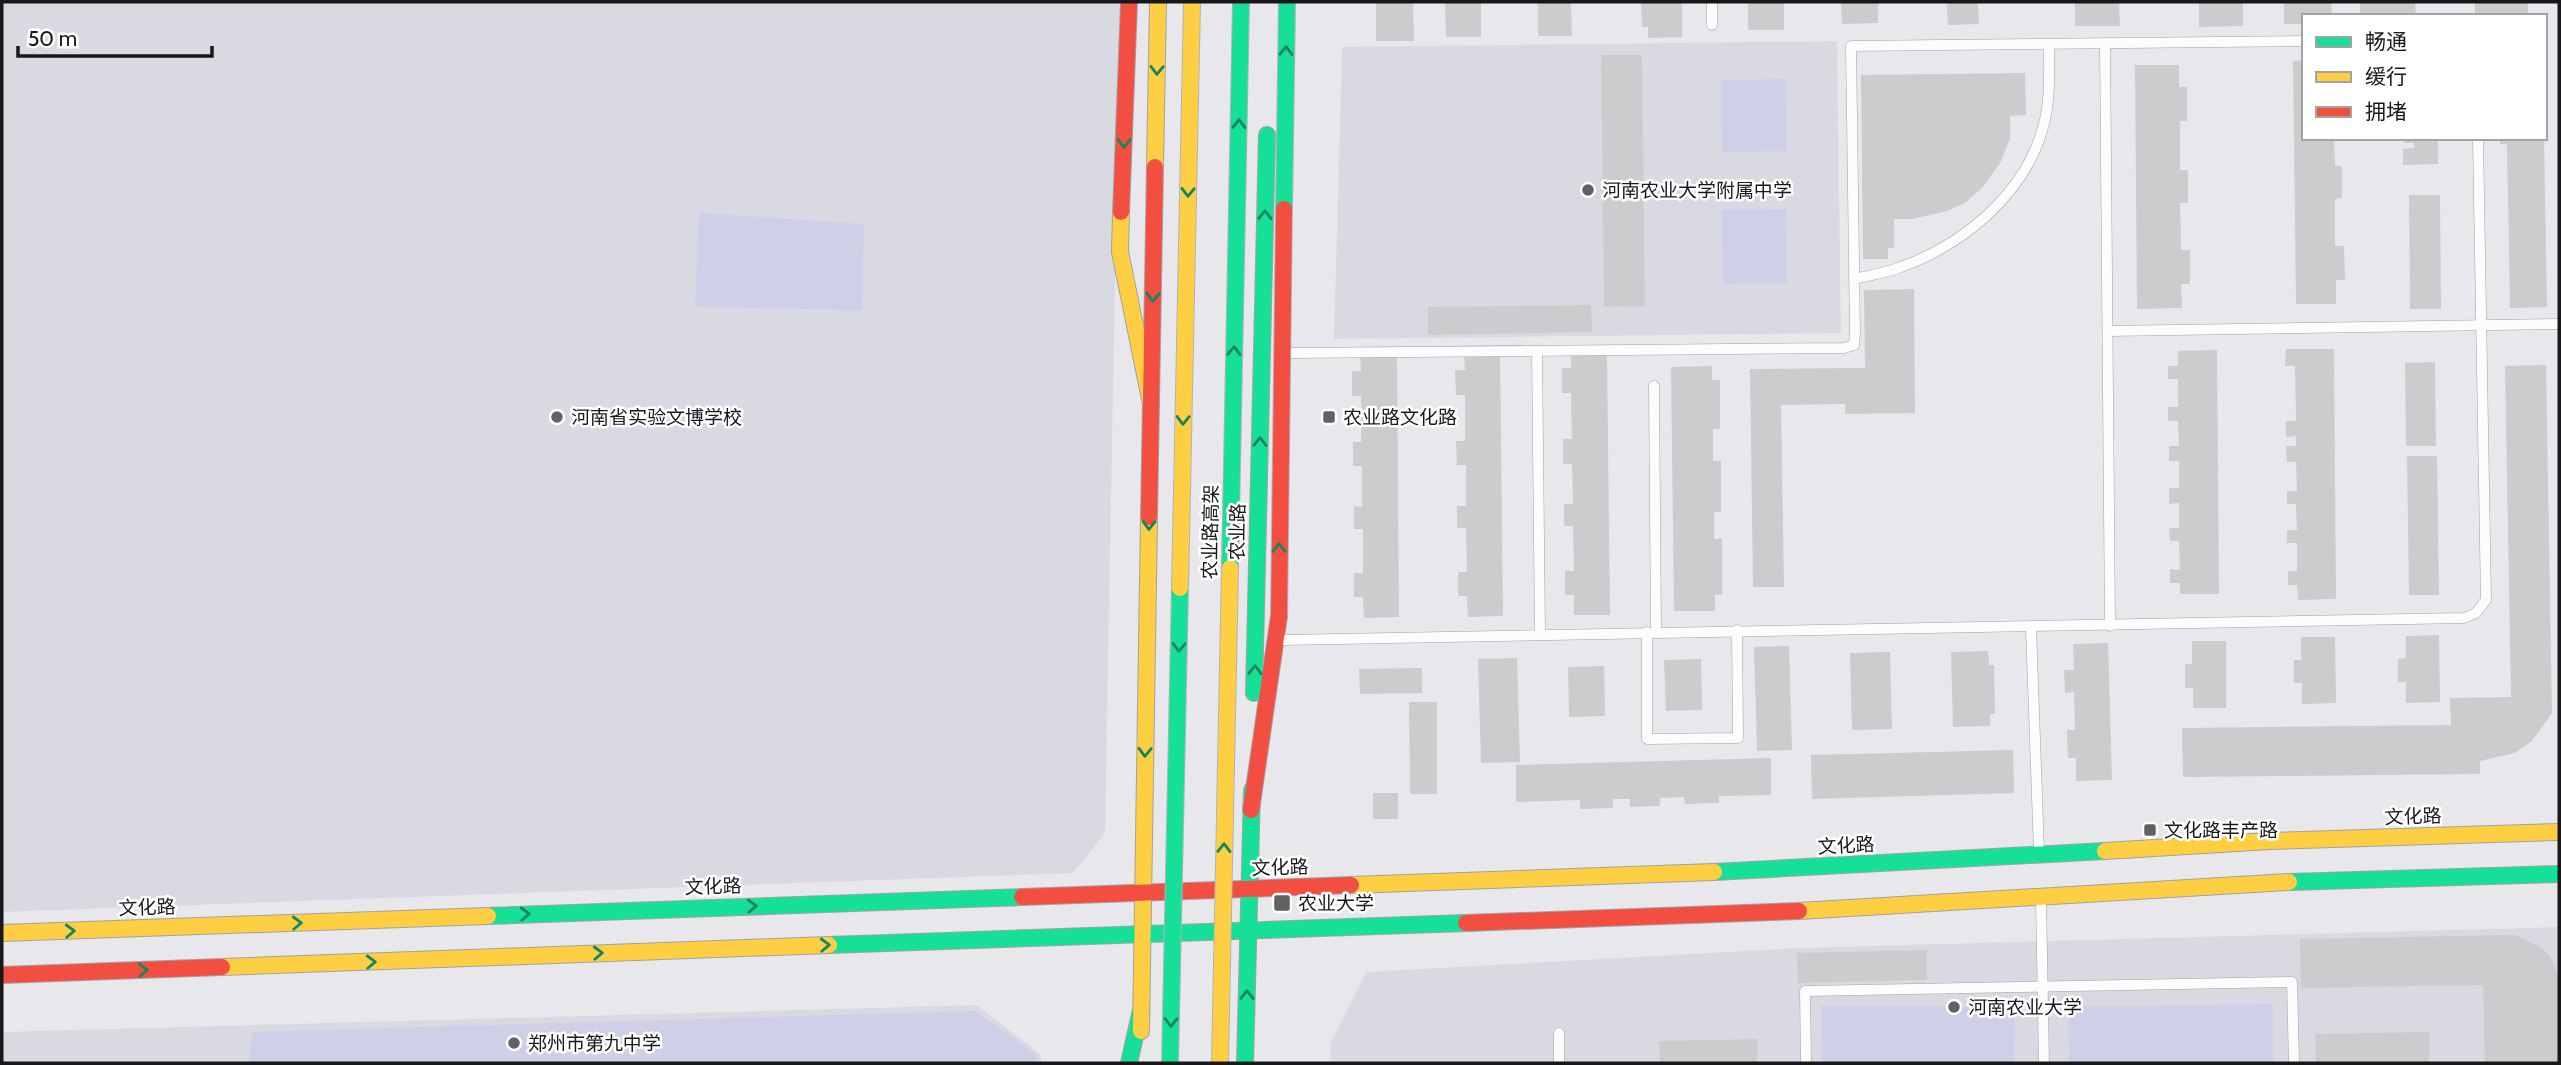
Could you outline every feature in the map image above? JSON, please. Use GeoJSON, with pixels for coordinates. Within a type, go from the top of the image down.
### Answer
{"type":"FeatureCollection","features":[{"type":"Feature","properties":{"kind":"main road"},"geometry":{"type":"LineString","coordinates":[[1129,2],[1120,252],[1151,404]]}},
{"type":"Feature","properties":{"kind":"main road"},"geometry":{"type":"LineString","coordinates":[[1140,1063],[1158,2]]}},
{"type":"Feature","properties":{"kind":"main road","name":"农业路高架"},"geometry":{"type":"LineString","coordinates":[[1170,1063],[1192,2]]}},
{"type":"Feature","properties":{"kind":"main road","name":"农业路高架"},"geometry":{"type":"LineString","coordinates":[[1220,1063],[1241,2]]}},
{"type":"Feature","properties":{"kind":"main road"},"geometry":{"type":"LineString","coordinates":[[1270,2],[1270,29]]}},
{"type":"Feature","properties":{"kind":"main road"},"geometry":{"type":"LineString","coordinates":[[1251,810],[1279,616],[1287,2]]}},
{"type":"Feature","properties":{"kind":"main road","name":"农业路"},"geometry":{"type":"LineString","coordinates":[[1245,1063],[1268,123]]}},
{"type":"Feature","properties":{"kind":"main road","name":"文化路"},"geometry":{"type":"LineString","coordinates":[[2,933],[1821,868],[2270,841],[2559,832]]}},
{"type":"Feature","properties":{"kind":"main road"},"geometry":{"type":"LineString","coordinates":[[2,975],[1824,910],[2272,883],[2559,874]]}},
{"type":"Feature","properties":{"kind":"main road"},"geometry":{"type":"LineString","coordinates":[[1129,1063],[1141,1010]]}},
{"type":"Feature","properties":{"kind":"lane"},"geometry":{"type":"LineString","coordinates":[[1712,2],[1712,24]]}},
{"type":"Feature","properties":{"kind":"lane"},"geometry":{"type":"LineString","coordinates":[[1262,353],[1844,348],[1854,345],[1851,46],[2302,41]]}},
{"type":"Feature","properties":{"kind":"lane"},"geometry":{"type":"LineString","coordinates":[[2105,43],[2110,626]]}},
{"type":"Feature","properties":{"kind":"lane"},"geometry":{"type":"LineString","coordinates":[[1854,279],[1902,267],[1960,237],[1994,209],[2026,172],[2042,132],[2049,92],[2049,44]]}},
{"type":"Feature","properties":{"kind":"lane"},"geometry":{"type":"LineString","coordinates":[[1275,640],[2464,618],[2476,613],[2486,600],[2478,140]]}},
{"type":"Feature","properties":{"kind":"lane"},"geometry":{"type":"LineString","coordinates":[[2108,331],[2559,324]]}},
{"type":"Feature","properties":{"kind":"lane"},"geometry":{"type":"LineString","coordinates":[[1537,351],[1540,634]]}},
{"type":"Feature","properties":{"kind":"lane"},"geometry":{"type":"LineString","coordinates":[[1654,386],[1652,632],[1647,739],[1738,738],[1737,630]]}},
{"type":"Feature","properties":{"kind":"lane"},"geometry":{"type":"LineString","coordinates":[[2031,628],[2039,855]]}},
{"type":"Feature","properties":{"kind":"lane"},"geometry":{"type":"LineString","coordinates":[[2041,897],[2044,1063]]}},
{"type":"Feature","properties":{"kind":"lane"},"geometry":{"type":"LineString","coordinates":[[1806,1063],[1805,991],[2292,982],[2294,1063]]}},
{"type":"Feature","properties":{"kind":"lane"},"geometry":{"type":"LineString","coordinates":[[1559,1033],[1559,1063]]}},
{"type":"Feature","properties":{"kind":"shaded area","name":"河南省实验文博学校"},"geometry":{"type":"Polygon","coordinates":[[[2,2],[1120,2],[1105,833],[1073,873],[2,912],[2,2]]]}},
{"type":"Feature","properties":{"kind":"shaded area","name":"河南农业大学附属中学"},"geometry":{"type":"Polygon","coordinates":[[[1837,41],[1841,333],[1334,339],[1342,47],[1837,41]]]}},
{"type":"Feature","properties":{"kind":"shaded area"},"geometry":{"type":"Polygon","coordinates":[[[1786,79],[1787,151],[1722,152],[1721,80],[1786,79]]]}},
{"type":"Feature","properties":{"kind":"shaded area"},"geometry":{"type":"Polygon","coordinates":[[[1786,209],[1787,283],[1723,284],[1722,210],[1786,209]]]}},
{"type":"Feature","properties":{"kind":"shaded area"},"geometry":{"type":"Polygon","coordinates":[[[699,213],[864,224],[862,310],[695,307],[699,213]]]}},
{"type":"Feature","properties":{"kind":"shaded area","name":"河南农业大学"},"geometry":{"type":"Polygon","coordinates":[[[2559,927],[2559,1063],[1330,1063],[1331,1042],[1366,972],[1800,948],[2559,927]]]}},
{"type":"Feature","properties":{"kind":"shaded area"},"geometry":{"type":"Polygon","coordinates":[[[2273,1004],[2273,1063],[2069,1063],[2068,1007],[2273,1004]]]}},
{"type":"Feature","properties":{"kind":"shaded area","name":"郑州市第九中学"},"geometry":{"type":"Polygon","coordinates":[[[977,1005],[1041,1055],[1041,1063],[2,1063],[2,1032],[977,1005]]]}},
{"type":"Feature","properties":{"kind":"shaded area"},"geometry":{"type":"Polygon","coordinates":[[[1821,1006],[2015,1006],[2014,1063],[1822,1063],[1821,1006]]]}},
{"type":"Feature","properties":{"kind":"shaded area","name":"郑州市第九中学"},"geometry":{"type":"Polygon","coordinates":[[[975,1011],[1036,1054],[1036,1063],[249,1063],[252,1032],[975,1011]]]}},
{"type":"Feature","properties":{"kind":"building"},"geometry":{"type":"Polygon","coordinates":[[[1376,2],[1413,2],[1414,41],[1376,41],[1376,2]]]}},
{"type":"Feature","properties":{"kind":"building"},"geometry":{"type":"Polygon","coordinates":[[[1445,2],[1481,2],[1481,37],[1446,37],[1445,2]]]}},
{"type":"Feature","properties":{"kind":"building"},"geometry":{"type":"Polygon","coordinates":[[[1538,2],[1571,2],[1572,36],[1538,36],[1538,2]]]}},
{"type":"Feature","properties":{"kind":"building"},"geometry":{"type":"Polygon","coordinates":[[[1641,2],[1682,2],[1682,37],[1648,38],[1648,27],[1642,27],[1641,2]]]}},
{"type":"Feature","properties":{"kind":"building"},"geometry":{"type":"Polygon","coordinates":[[[1748,2],[1784,2],[1784,30],[1748,30],[1748,2]]]}},
{"type":"Feature","properties":{"kind":"building"},"geometry":{"type":"Polygon","coordinates":[[[1841,2],[1878,2],[1878,23],[1842,24],[1841,2]]]}},
{"type":"Feature","properties":{"kind":"building"},"geometry":{"type":"Polygon","coordinates":[[[1947,2],[1978,2],[1979,24],[1948,25],[1947,2]]]}},
{"type":"Feature","properties":{"kind":"building"},"geometry":{"type":"Polygon","coordinates":[[[2075,2],[2119,2],[2120,26],[2075,26],[2075,2]]]}},
{"type":"Feature","properties":{"kind":"building"},"geometry":{"type":"Polygon","coordinates":[[[2199,2],[2243,2],[2243,26],[2199,27],[2199,2]]]}},
{"type":"Feature","properties":{"kind":"building"},"geometry":{"type":"Polygon","coordinates":[[[2284,2],[2331,2],[2332,14],[2302,14],[2302,24],[2284,24],[2284,2]]]}},
{"type":"Feature","properties":{"kind":"building"},"geometry":{"type":"Polygon","coordinates":[[[2360,2],[2415,2],[2416,14],[2360,14],[2360,2]]]}},
{"type":"Feature","properties":{"kind":"building"},"geometry":{"type":"Polygon","coordinates":[[[2475,2],[2528,2],[2528,14],[2475,14],[2475,2]]]}},
{"type":"Feature","properties":{"kind":"building"},"geometry":{"type":"Polygon","coordinates":[[[1601,55],[1642,55],[1645,306],[1604,307],[1601,55]]]}},
{"type":"Feature","properties":{"kind":"building"},"geometry":{"type":"Polygon","coordinates":[[[2302,60],[2302,140],[2334,140],[2335,166],[2342,166],[2342,198],[2335,199],[2335,246],[2344,246],[2345,280],[2336,280],[2336,304],[2296,304],[2293,61],[2302,60]]]}},
{"type":"Feature","properties":{"kind":"building"},"geometry":{"type":"Polygon","coordinates":[[[2135,65],[2179,65],[2179,87],[2187,87],[2187,121],[2180,121],[2180,170],[2188,170],[2188,203],[2180,203],[2181,250],[2190,250],[2190,284],[2181,284],[2182,308],[2137,309],[2135,65]]]}},
{"type":"Feature","properties":{"kind":"building"},"geometry":{"type":"Polygon","coordinates":[[[2025,73],[2026,115],[2010,116],[2010,139],[2000,163],[1982,188],[1965,203],[1947,211],[1913,219],[1894,219],[1894,248],[1888,248],[1888,259],[1863,259],[1861,75],[2025,73]]]}},
{"type":"Feature","properties":{"kind":"building"},"geometry":{"type":"Polygon","coordinates":[[[2403,140],[2438,140],[2438,164],[2403,165],[2403,149],[2414,148],[2414,143],[2404,143],[2403,140]]]}},
{"type":"Feature","properties":{"kind":"building"},"geometry":{"type":"Polygon","coordinates":[[[2500,140],[2544,140],[2547,307],[2510,308],[2507,144],[2500,144],[2500,140]]]}},
{"type":"Feature","properties":{"kind":"building"},"geometry":{"type":"Polygon","coordinates":[[[2409,195],[2440,195],[2441,309],[2410,309],[2409,195]]]}},
{"type":"Feature","properties":{"kind":"building"},"geometry":{"type":"Polygon","coordinates":[[[1914,289],[1915,413],[1845,414],[1845,404],[1781,405],[1784,587],[1753,587],[1750,369],[1865,368],[1864,290],[1914,289]]]}},
{"type":"Feature","properties":{"kind":"building"},"geometry":{"type":"Polygon","coordinates":[[[1591,305],[1592,332],[1428,335],[1428,307],[1591,305]]]}},
{"type":"Feature","properties":{"kind":"building"},"geometry":{"type":"Polygon","coordinates":[[[2286,349],[2334,349],[2336,599],[2298,600],[2297,585],[2288,585],[2288,571],[2297,571],[2297,543],[2287,543],[2287,530],[2297,530],[2296,504],[2287,504],[2287,491],[2297,491],[2296,462],[2287,462],[2286,446],[2296,446],[2296,436],[2286,437],[2286,421],[2296,421],[2295,366],[2285,366],[2286,349]]]}},
{"type":"Feature","properties":{"kind":"building"},"geometry":{"type":"Polygon","coordinates":[[[2217,350],[2219,594],[2180,594],[2180,583],[2170,583],[2170,569],[2180,570],[2179,541],[2170,541],[2169,528],[2179,528],[2179,503],[2169,504],[2169,488],[2179,488],[2179,461],[2169,461],[2169,446],[2179,446],[2178,421],[2168,421],[2168,407],[2178,407],[2178,379],[2168,379],[2168,366],[2178,366],[2178,351],[2217,350]]]}},
{"type":"Feature","properties":{"kind":"building"},"geometry":{"type":"Polygon","coordinates":[[[1571,355],[1607,355],[1610,615],[1574,615],[1574,595],[1565,595],[1565,571],[1574,571],[1573,526],[1564,526],[1564,504],[1573,504],[1572,464],[1563,464],[1563,439],[1572,439],[1571,393],[1562,393],[1562,368],[1571,368],[1571,355]]]}},
{"type":"Feature","properties":{"kind":"building"},"geometry":{"type":"Polygon","coordinates":[[[1500,356],[1503,616],[1468,617],[1467,596],[1458,596],[1458,572],[1467,572],[1466,528],[1457,528],[1457,506],[1466,506],[1466,465],[1457,465],[1456,441],[1465,441],[1465,395],[1456,395],[1455,370],[1465,370],[1464,357],[1500,356]]]}},
{"type":"Feature","properties":{"kind":"building"},"geometry":{"type":"Polygon","coordinates":[[[1360,357],[1397,357],[1399,617],[1364,618],[1363,597],[1354,597],[1354,573],[1363,573],[1363,529],[1354,529],[1354,506],[1362,507],[1362,466],[1353,466],[1353,442],[1361,442],[1361,396],[1352,396],[1352,371],[1361,371],[1360,357]]]}},
{"type":"Feature","properties":{"kind":"building"},"geometry":{"type":"Polygon","coordinates":[[[2435,362],[2436,446],[2406,446],[2405,363],[2435,362]]]}},
{"type":"Feature","properties":{"kind":"building"},"geometry":{"type":"Polygon","coordinates":[[[2546,365],[2552,713],[2532,741],[2515,753],[2480,761],[2480,774],[2183,777],[2182,728],[2451,725],[2450,698],[2511,697],[2505,366],[2546,365]]]}},
{"type":"Feature","properties":{"kind":"building"},"geometry":{"type":"Polygon","coordinates":[[[1712,366],[1712,380],[1720,380],[1720,429],[1713,429],[1713,461],[1721,461],[1721,512],[1714,512],[1714,539],[1722,538],[1722,595],[1715,595],[1715,611],[1674,611],[1671,367],[1712,366]]]}},
{"type":"Feature","properties":{"kind":"building"},"geometry":{"type":"Polygon","coordinates":[[[2407,456],[2437,456],[2439,595],[2409,595],[2407,456]]]}},
{"type":"Feature","properties":{"kind":"building"},"geometry":{"type":"Polygon","coordinates":[[[2439,635],[2440,702],[2406,703],[2406,682],[2398,682],[2398,659],[2406,658],[2406,636],[2439,635]]]}},
{"type":"Feature","properties":{"kind":"building"},"geometry":{"type":"Polygon","coordinates":[[[2301,637],[2335,637],[2336,703],[2302,704],[2302,683],[2294,683],[2294,660],[2301,660],[2301,637]]]}},
{"type":"Feature","properties":{"kind":"building"},"geometry":{"type":"Polygon","coordinates":[[[2192,641],[2226,641],[2226,708],[2193,708],[2193,688],[2185,688],[2185,664],[2192,664],[2192,641]]]}},
{"type":"Feature","properties":{"kind":"building"},"geometry":{"type":"Polygon","coordinates":[[[2108,643],[2112,780],[2076,781],[2076,758],[2068,758],[2067,730],[2075,730],[2074,692],[2065,693],[2064,670],[2074,670],[2073,644],[2108,643]]]}},
{"type":"Feature","properties":{"kind":"building"},"geometry":{"type":"Polygon","coordinates":[[[1789,646],[1792,750],[1757,751],[1754,647],[1789,646]]]}},
{"type":"Feature","properties":{"kind":"building"},"geometry":{"type":"Polygon","coordinates":[[[1988,651],[1989,665],[1994,665],[1995,714],[1990,714],[1990,726],[1953,727],[1951,652],[1988,651]]]}},
{"type":"Feature","properties":{"kind":"building"},"geometry":{"type":"Polygon","coordinates":[[[1890,652],[1892,729],[1852,730],[1850,653],[1890,652]]]}},
{"type":"Feature","properties":{"kind":"building"},"geometry":{"type":"Polygon","coordinates":[[[1517,658],[1520,762],[1481,763],[1478,659],[1517,658]]]}},
{"type":"Feature","properties":{"kind":"building"},"geometry":{"type":"Polygon","coordinates":[[[1701,659],[1702,710],[1666,711],[1664,660],[1701,659]]]}},
{"type":"Feature","properties":{"kind":"building"},"geometry":{"type":"Polygon","coordinates":[[[1604,666],[1605,716],[1569,717],[1568,667],[1604,666]]]}},
{"type":"Feature","properties":{"kind":"building"},"geometry":{"type":"Polygon","coordinates":[[[1422,668],[1422,693],[1360,694],[1359,669],[1422,668]]]}},
{"type":"Feature","properties":{"kind":"building"},"geometry":{"type":"Polygon","coordinates":[[[1409,702],[1437,702],[1437,794],[1410,794],[1409,702]]]}},
{"type":"Feature","properties":{"kind":"building"},"geometry":{"type":"Polygon","coordinates":[[[2013,750],[2014,793],[1812,799],[1811,755],[2013,750]]]}},
{"type":"Feature","properties":{"kind":"building"},"geometry":{"type":"Polygon","coordinates":[[[1771,758],[1771,795],[1719,796],[1719,803],[1685,804],[1684,797],[1660,798],[1660,806],[1630,807],[1630,799],[1613,799],[1613,808],[1580,809],[1580,800],[1516,802],[1516,765],[1771,758]]]}},
{"type":"Feature","properties":{"kind":"building"},"geometry":{"type":"Polygon","coordinates":[[[1373,793],[1398,793],[1398,819],[1373,819],[1373,793]]]}},
{"type":"Feature","properties":{"kind":"building"},"geometry":{"type":"Polygon","coordinates":[[[2515,935],[2539,946],[2550,956],[2558,975],[2559,1063],[2485,1063],[2483,985],[2301,988],[2300,939],[2515,935]]]}},
{"type":"Feature","properties":{"kind":"building"},"geometry":{"type":"Polygon","coordinates":[[[1927,950],[1927,980],[1798,983],[1797,953],[1927,950]]]}},
{"type":"Feature","properties":{"kind":"building"},"geometry":{"type":"Polygon","coordinates":[[[2429,1032],[2429,1063],[2316,1063],[2315,1034],[2429,1032]]]}},
{"type":"Feature","properties":{"kind":"building"},"geometry":{"type":"Polygon","coordinates":[[[1757,1039],[1757,1063],[1660,1063],[1659,1041],[1757,1039]]]}},
{"type":"Feature","properties":{"kind":"traffic: fast"},"geometry":{"type":"LineString","coordinates":[[1230,568],[1241,2]]}},
{"type":"Feature","properties":{"kind":"traffic: fast"},"geometry":{"type":"LineString","coordinates":[[1284,209],[1287,2]]}},
{"type":"Feature","properties":{"kind":"traffic: fast"},"geometry":{"type":"LineString","coordinates":[[1254,693],[1267,135]]}},
{"type":"Feature","properties":{"kind":"traffic: fast"},"geometry":{"type":"LineString","coordinates":[[1170,1063],[1180,588]]}},
{"type":"Feature","properties":{"kind":"traffic: fast"},"geometry":{"type":"LineString","coordinates":[[1245,1063],[1252,790]]}},
{"type":"Feature","properties":{"kind":"traffic: fast"},"geometry":{"type":"LineString","coordinates":[[1714,872],[2105,851]]}},
{"type":"Feature","properties":{"kind":"traffic: fast"},"geometry":{"type":"LineString","coordinates":[[2289,882],[2559,874]]}},
{"type":"Feature","properties":{"kind":"traffic: fast"},"geometry":{"type":"LineString","coordinates":[[488,916],[1022,897]]}},
{"type":"Feature","properties":{"kind":"traffic: fast"},"geometry":{"type":"LineString","coordinates":[[829,945],[1466,923]]}},
{"type":"Feature","properties":{"kind":"traffic: fast"},"geometry":{"type":"LineString","coordinates":[[1129,1063],[1141,1010]]}},
{"type":"Feature","properties":{"kind":"traffic: slow"},"geometry":{"type":"LineString","coordinates":[[1155,167],[1158,2]]}},
{"type":"Feature","properties":{"kind":"traffic: slow"},"geometry":{"type":"LineString","coordinates":[[1180,588],[1192,2]]}},
{"type":"Feature","properties":{"kind":"traffic: slow"},"geometry":{"type":"LineString","coordinates":[[1121,212],[1120,252],[1151,404]]}},
{"type":"Feature","properties":{"kind":"traffic: slow"},"geometry":{"type":"LineString","coordinates":[[1141,1031],[1149,517]]}},
{"type":"Feature","properties":{"kind":"traffic: slow"},"geometry":{"type":"LineString","coordinates":[[1220,1063],[1230,568]]}},
{"type":"Feature","properties":{"kind":"traffic: slow"},"geometry":{"type":"LineString","coordinates":[[2105,851],[2270,841],[2559,832]]}},
{"type":"Feature","properties":{"kind":"traffic: slow"},"geometry":{"type":"LineString","coordinates":[[1351,885],[1714,872]]}},
{"type":"Feature","properties":{"kind":"traffic: slow"},"geometry":{"type":"LineString","coordinates":[[1799,911],[2289,882]]}},
{"type":"Feature","properties":{"kind":"traffic: slow"},"geometry":{"type":"LineString","coordinates":[[2,933],[488,916]]}},
{"type":"Feature","properties":{"kind":"traffic: slow"},"geometry":{"type":"LineString","coordinates":[[222,967],[829,945]]}},
{"type":"Feature","properties":{"kind":"traffic: jam"},"geometry":{"type":"LineString","coordinates":[[1121,212],[1129,2]]}},
{"type":"Feature","properties":{"kind":"traffic: jam"},"geometry":{"type":"LineString","coordinates":[[1149,517],[1155,167]]}},
{"type":"Feature","properties":{"kind":"traffic: jam"},"geometry":{"type":"LineString","coordinates":[[1279,616],[1284,209]]}},
{"type":"Feature","properties":{"kind":"traffic: jam"},"geometry":{"type":"LineString","coordinates":[[1251,810],[1279,616]]}},
{"type":"Feature","properties":{"kind":"traffic: jam"},"geometry":{"type":"LineString","coordinates":[[1022,897],[1351,885]]}},
{"type":"Feature","properties":{"kind":"traffic: jam"},"geometry":{"type":"LineString","coordinates":[[1466,923],[1799,911]]}},
{"type":"Feature","properties":{"kind":"traffic: jam"},"geometry":{"type":"LineString","coordinates":[[2,975],[222,967]]}},
{"type":"Feature","properties":{"kind":"place","name":"河南农业大学附属中学"},"geometry":{"type":"Point","coordinates":[1588,190]}},
{"type":"Feature","properties":{"kind":"place","name":"河南省实验文博学校"},"geometry":{"type":"Point","coordinates":[557,417]}},
{"type":"Feature","properties":{"kind":"place","name":"农业路文化路"},"geometry":{"type":"Point","coordinates":[1329,417]}},
{"type":"Feature","properties":{"kind":"place","name":"文化路丰产路"},"geometry":{"type":"Point","coordinates":[2150,830]}},
{"type":"Feature","properties":{"kind":"place","name":"农业大学"},"geometry":{"type":"Point","coordinates":[1282,903]}},
{"type":"Feature","properties":{"kind":"place","name":"河南农业大学"},"geometry":{"type":"Point","coordinates":[1954,1007]}},
{"type":"Feature","properties":{"kind":"place","name":"郑州市第九中学"},"geometry":{"type":"Point","coordinates":[514,1043]}}]}
